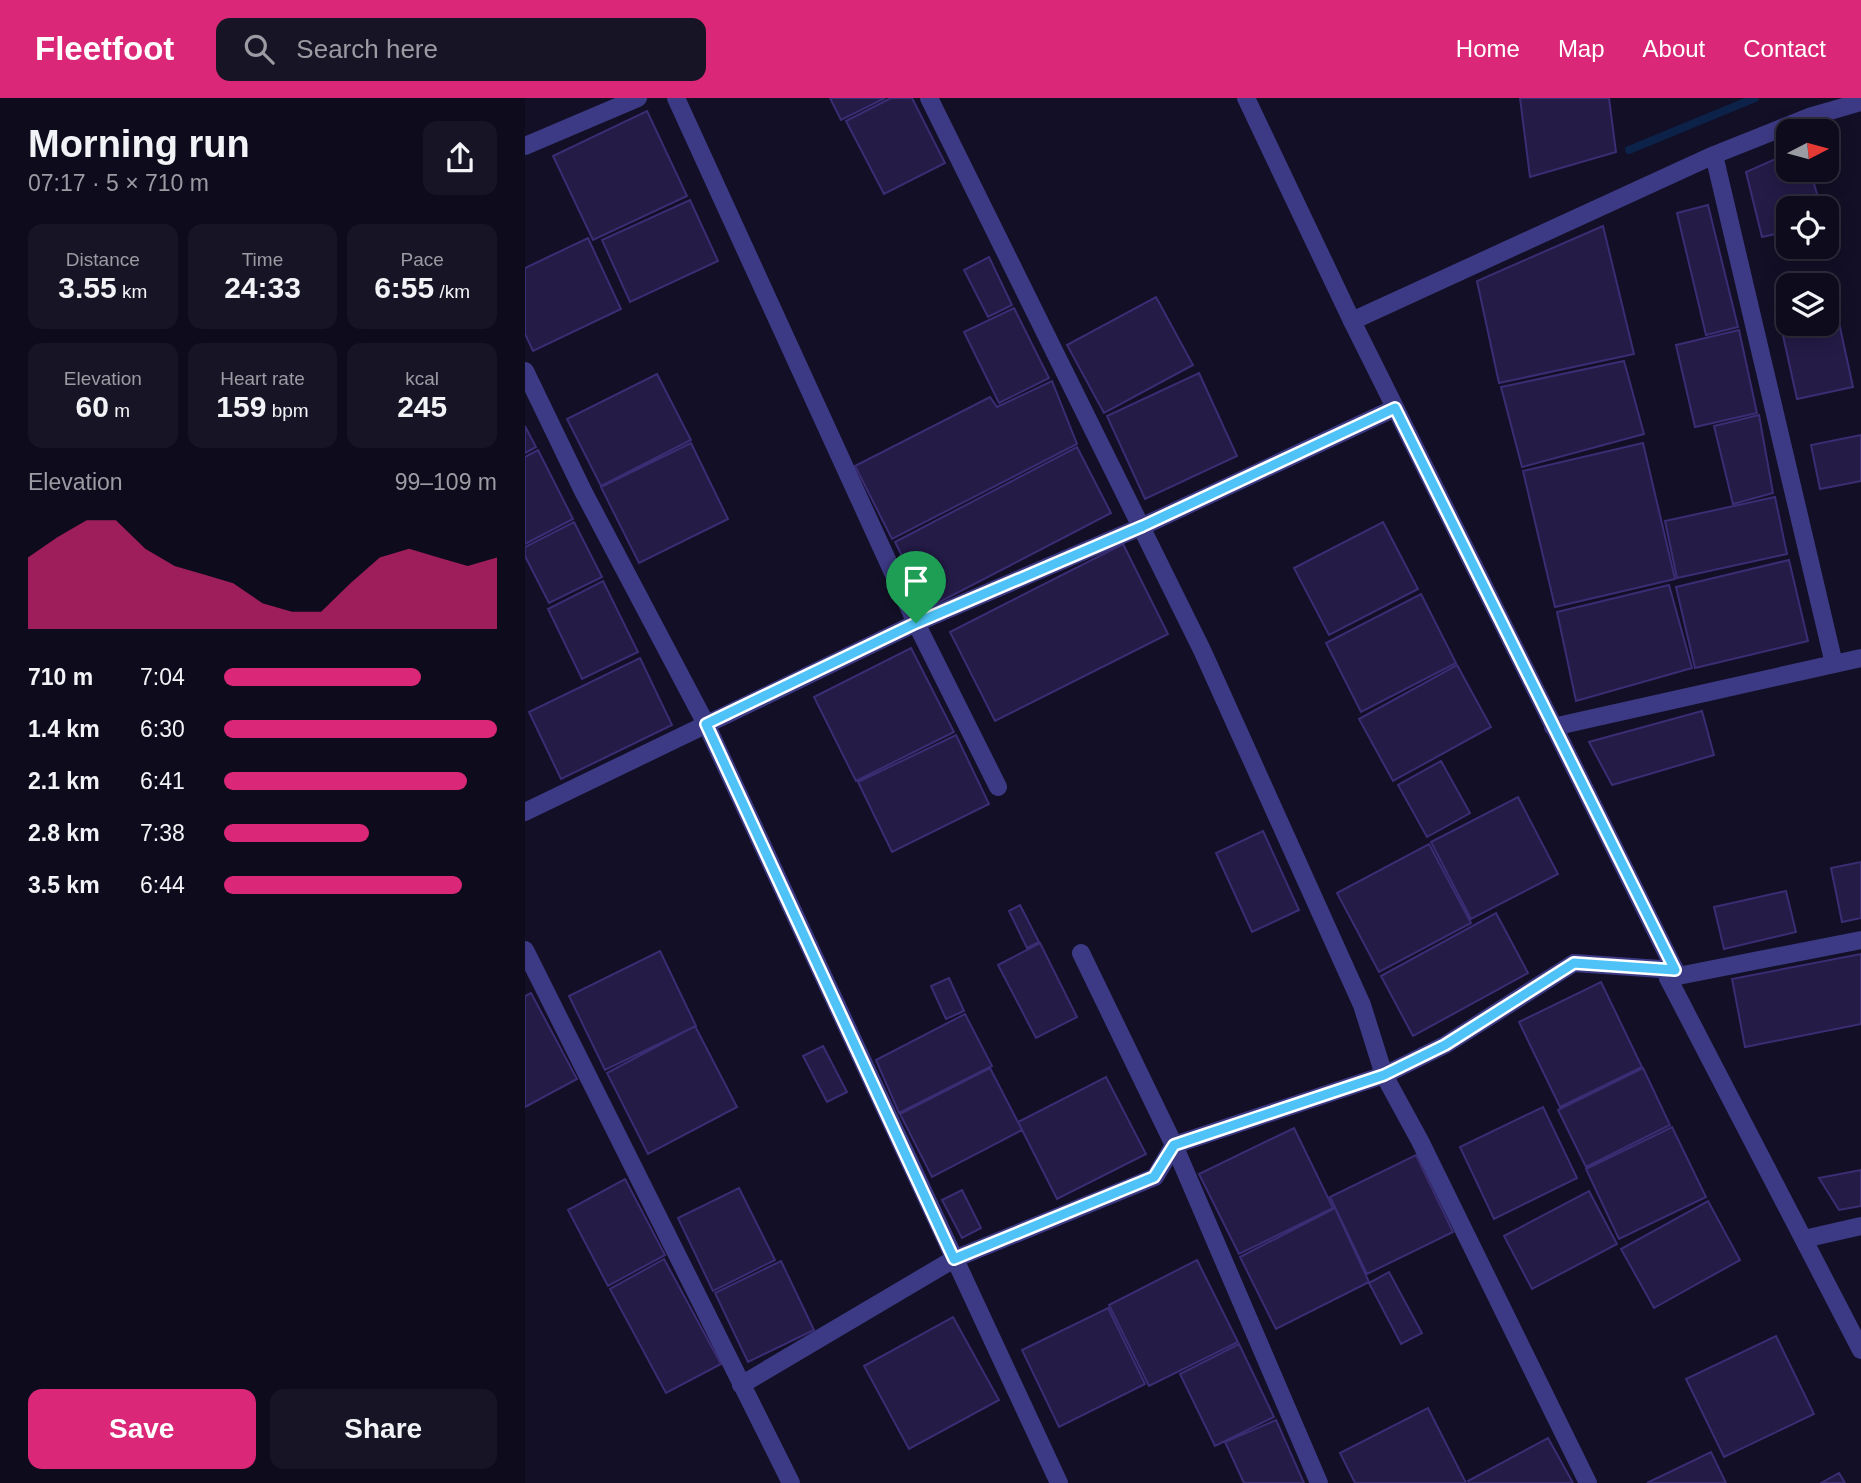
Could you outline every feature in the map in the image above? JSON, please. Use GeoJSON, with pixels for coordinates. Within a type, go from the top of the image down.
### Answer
{"type":"FeatureCollection","features":[{"type":"Feature","properties":{"kind":"street"},"geometry":{"type":"LineString","coordinates":[[525,146],[638,98]]}},
{"type":"Feature","properties":{"kind":"street"},"geometry":{"type":"LineString","coordinates":[[676,98],[916,623],[998,787]]}},
{"type":"Feature","properties":{"kind":"street"},"geometry":{"type":"LineString","coordinates":[[929,98],[1143,526],[1357,992],[1384,1075],[1420,1141],[1588,1483]]}},
{"type":"Feature","properties":{"kind":"street"},"geometry":{"type":"LineString","coordinates":[[1246,98],[1352,321],[1672,974],[1861,1350]]}},
{"type":"Feature","properties":{"kind":"street"},"geometry":{"type":"LineString","coordinates":[[1806,98],[1809,117]]}},
{"type":"Feature","properties":{"kind":"street"},"geometry":{"type":"LineString","coordinates":[[1352,321],[1714,155],[1809,117],[1861,102]]}},
{"type":"Feature","properties":{"kind":"street"},"geometry":{"type":"LineString","coordinates":[[1714,155],[1834,664]]}},
{"type":"Feature","properties":{"kind":"street"},"geometry":{"type":"LineString","coordinates":[[525,371],[583,491],[706,724],[1059,1483]]}},
{"type":"Feature","properties":{"kind":"street"},"geometry":{"type":"LineString","coordinates":[[525,812],[916,623],[1143,526],[1395,408]]}},
{"type":"Feature","properties":{"kind":"street"},"geometry":{"type":"LineString","coordinates":[[1553,727],[1861,658]]}},
{"type":"Feature","properties":{"kind":"street"},"geometry":{"type":"LineString","coordinates":[[741,1385],[954,1259],[1154,1177],[1174,1145],[1384,1075],[1445,1045],[1574,963],[1672,974],[1861,940]]}},
{"type":"Feature","properties":{"kind":"street"},"geometry":{"type":"LineString","coordinates":[[525,950],[791,1483]]}},
{"type":"Feature","properties":{"kind":"street"},"geometry":{"type":"LineString","coordinates":[[1080,953],[1174,1145],[1319,1483]]}},
{"type":"Feature","properties":{"kind":"street"},"geometry":{"type":"LineString","coordinates":[[1804,1239],[1861,1226]]}},
{"type":"Feature","properties":{"kind":"building"},"geometry":{"type":"Polygon","coordinates":[[[830,98],[885,98],[841,120],[830,98]]]}},
{"type":"Feature","properties":{"kind":"building"},"geometry":{"type":"Polygon","coordinates":[[[891,98],[912,98],[945,163],[884,194],[846,121],[891,98]]]}},
{"type":"Feature","properties":{"kind":"building"},"geometry":{"type":"Polygon","coordinates":[[[1520,98],[1609,98],[1616,152],[1530,177],[1520,98]]]}},
{"type":"Feature","properties":{"kind":"building"},"geometry":{"type":"Polygon","coordinates":[[[647,111],[687,196],[593,240],[553,156],[647,111]]]}},
{"type":"Feature","properties":{"kind":"building"},"geometry":{"type":"Polygon","coordinates":[[[1776,159],[1776,182],[1813,182],[1818,196],[1776,196],[1776,234],[1762,237],[1746,172],[1776,159]]]}},
{"type":"Feature","properties":{"kind":"building"},"geometry":{"type":"Polygon","coordinates":[[[690,200],[718,261],[630,302],[602,240],[690,200]]]}},
{"type":"Feature","properties":{"kind":"building"},"geometry":{"type":"Polygon","coordinates":[[[1708,205],[1738,327],[1706,335],[1677,213],[1708,205]]]}},
{"type":"Feature","properties":{"kind":"building"},"geometry":{"type":"Polygon","coordinates":[[[1603,226],[1634,354],[1499,383],[1477,281],[1603,226]]]}},
{"type":"Feature","properties":{"kind":"building"},"geometry":{"type":"Polygon","coordinates":[[[588,238],[621,309],[533,351],[525,334],[525,268],[588,238]]]}},
{"type":"Feature","properties":{"kind":"building"},"geometry":{"type":"Polygon","coordinates":[[[989,257],[1012,305],[988,317],[964,270],[989,257]]]}},
{"type":"Feature","properties":{"kind":"building"},"geometry":{"type":"Polygon","coordinates":[[[1156,297],[1193,365],[1104,413],[1067,345],[1156,297]]]}},
{"type":"Feature","properties":{"kind":"building"},"geometry":{"type":"Polygon","coordinates":[[[1014,308],[1049,378],[999,403],[964,332],[1014,308]]]}},
{"type":"Feature","properties":{"kind":"building"},"geometry":{"type":"Polygon","coordinates":[[[1839,323],[1853,387],[1797,399],[1783,336],[1839,336],[1839,323]]]}},
{"type":"Feature","properties":{"kind":"building"},"geometry":{"type":"Polygon","coordinates":[[[1739,330],[1757,413],[1695,427],[1676,345],[1739,330]]]}},
{"type":"Feature","properties":{"kind":"building"},"geometry":{"type":"Polygon","coordinates":[[[1624,361],[1644,434],[1522,467],[1501,387],[1624,361]]]}},
{"type":"Feature","properties":{"kind":"building"},"geometry":{"type":"Polygon","coordinates":[[[1199,373],[1237,456],[1145,499],[1107,416],[1199,373]]]}},
{"type":"Feature","properties":{"kind":"building"},"geometry":{"type":"Polygon","coordinates":[[[657,374],[691,440],[601,486],[567,419],[657,374]]]}},
{"type":"Feature","properties":{"kind":"building"},"geometry":{"type":"Polygon","coordinates":[[[1052,381],[1077,444],[892,539],[855,466],[990,397],[997,407],[1052,381]]]}},
{"type":"Feature","properties":{"kind":"building"},"geometry":{"type":"Polygon","coordinates":[[[1759,415],[1773,493],[1733,504],[1714,426],[1759,415]]]}},
{"type":"Feature","properties":{"kind":"building"},"geometry":{"type":"Polygon","coordinates":[[[525,426],[536,447],[525,453],[525,426]]]}},
{"type":"Feature","properties":{"kind":"building"},"geometry":{"type":"Polygon","coordinates":[[[1861,435],[1861,481],[1820,489],[1811,445],[1861,435]]]}},
{"type":"Feature","properties":{"kind":"building"},"geometry":{"type":"Polygon","coordinates":[[[691,443],[728,519],[639,563],[601,487],[691,443]]]}},
{"type":"Feature","properties":{"kind":"building"},"geometry":{"type":"Polygon","coordinates":[[[1643,443],[1675,579],[1555,607],[1523,471],[1643,443]]]}},
{"type":"Feature","properties":{"kind":"building"},"geometry":{"type":"Polygon","coordinates":[[[1077,447],[1111,513],[928,608],[895,542],[1077,447]]]}},
{"type":"Feature","properties":{"kind":"building"},"geometry":{"type":"Polygon","coordinates":[[[538,450],[573,519],[525,544],[525,457],[538,450]]]}},
{"type":"Feature","properties":{"kind":"building"},"geometry":{"type":"Polygon","coordinates":[[[1775,497],[1787,554],[1677,578],[1665,521],[1775,497]]]}},
{"type":"Feature","properties":{"kind":"building"},"geometry":{"type":"Polygon","coordinates":[[[574,522],[602,577],[549,603],[525,556],[525,547],[574,522]]]}},
{"type":"Feature","properties":{"kind":"building"},"geometry":{"type":"Polygon","coordinates":[[[1383,522],[1418,589],[1329,635],[1294,568],[1383,522]]]}},
{"type":"Feature","properties":{"kind":"building"},"geometry":{"type":"Polygon","coordinates":[[[1123,544],[1168,634],[995,721],[950,632],[1123,544]]]}},
{"type":"Feature","properties":{"kind":"building"},"geometry":{"type":"Polygon","coordinates":[[[1789,560],[1808,641],[1695,668],[1676,587],[1789,560]]]}},
{"type":"Feature","properties":{"kind":"building"},"geometry":{"type":"Polygon","coordinates":[[[603,581],[638,652],[582,679],[548,609],[603,581]]]}},
{"type":"Feature","properties":{"kind":"building"},"geometry":{"type":"Polygon","coordinates":[[[1669,585],[1692,668],[1576,701],[1557,612],[1669,585]]]}},
{"type":"Feature","properties":{"kind":"building"},"geometry":{"type":"Polygon","coordinates":[[[1421,594],[1456,663],[1361,712],[1326,643],[1421,594]]]}},
{"type":"Feature","properties":{"kind":"building"},"geometry":{"type":"Polygon","coordinates":[[[911,648],[954,732],[856,781],[814,697],[911,648]]]}},
{"type":"Feature","properties":{"kind":"building"},"geometry":{"type":"Polygon","coordinates":[[[640,658],[672,725],[561,779],[529,712],[640,658]]]}},
{"type":"Feature","properties":{"kind":"building"},"geometry":{"type":"Polygon","coordinates":[[[1457,665],[1491,727],[1393,781],[1359,719],[1457,665]]]}},
{"type":"Feature","properties":{"kind":"building"},"geometry":{"type":"Polygon","coordinates":[[[1702,711],[1714,755],[1612,785],[1589,742],[1702,711]]]}},
{"type":"Feature","properties":{"kind":"building"},"geometry":{"type":"Polygon","coordinates":[[[956,735],[989,804],[892,852],[858,782],[956,735]]]}},
{"type":"Feature","properties":{"kind":"building"},"geometry":{"type":"Polygon","coordinates":[[[1441,761],[1470,813],[1427,837],[1398,785],[1441,761]]]}},
{"type":"Feature","properties":{"kind":"building"},"geometry":{"type":"Polygon","coordinates":[[[1518,797],[1558,874],[1471,919],[1431,842],[1518,797]]]}},
{"type":"Feature","properties":{"kind":"building"},"geometry":{"type":"Polygon","coordinates":[[[1263,831],[1299,910],[1252,932],[1216,853],[1263,831]]]}},
{"type":"Feature","properties":{"kind":"building"},"geometry":{"type":"Polygon","coordinates":[[[1429,844],[1471,923],[1379,972],[1337,893],[1429,844]]]}},
{"type":"Feature","properties":{"kind":"building"},"geometry":{"type":"Polygon","coordinates":[[[1861,862],[1861,918],[1842,922],[1831,868],[1861,862]]]}},
{"type":"Feature","properties":{"kind":"building"},"geometry":{"type":"Polygon","coordinates":[[[1786,891],[1796,932],[1724,949],[1714,907],[1786,891]]]}},
{"type":"Feature","properties":{"kind":"building"},"geometry":{"type":"Polygon","coordinates":[[[1020,905],[1039,942],[1027,948],[1009,911],[1020,905]]]}},
{"type":"Feature","properties":{"kind":"building"},"geometry":{"type":"Polygon","coordinates":[[[1496,913],[1528,973],[1413,1036],[1381,976],[1496,913]]]}},
{"type":"Feature","properties":{"kind":"building"},"geometry":{"type":"Polygon","coordinates":[[[1040,943],[1077,1017],[1036,1038],[998,965],[1040,943]]]}},
{"type":"Feature","properties":{"kind":"building"},"geometry":{"type":"Polygon","coordinates":[[[660,951],[696,1026],[605,1070],[569,996],[660,951]]]}},
{"type":"Feature","properties":{"kind":"building"},"geometry":{"type":"Polygon","coordinates":[[[1861,954],[1861,1024],[1745,1047],[1732,979],[1861,954]]]}},
{"type":"Feature","properties":{"kind":"building"},"geometry":{"type":"Polygon","coordinates":[[[949,978],[964,1011],[946,1019],[931,986],[949,978]]]}},
{"type":"Feature","properties":{"kind":"building"},"geometry":{"type":"Polygon","coordinates":[[[1601,982],[1642,1067],[1560,1107],[1519,1022],[1601,982]]]}},
{"type":"Feature","properties":{"kind":"building"},"geometry":{"type":"Polygon","coordinates":[[[531,993],[577,1079],[525,1107],[525,996],[531,993]]]}},
{"type":"Feature","properties":{"kind":"building"},"geometry":{"type":"Polygon","coordinates":[[[965,1014],[992,1066],[899,1113],[876,1060],[965,1014]]]}},
{"type":"Feature","properties":{"kind":"building"},"geometry":{"type":"Polygon","coordinates":[[[695,1026],[737,1107],[648,1154],[607,1073],[695,1026]]]}},
{"type":"Feature","properties":{"kind":"building"},"geometry":{"type":"Polygon","coordinates":[[[823,1046],[847,1092],[827,1102],[803,1056],[823,1046]]]}},
{"type":"Feature","properties":{"kind":"building"},"geometry":{"type":"Polygon","coordinates":[[[990,1068],[1022,1130],[932,1177],[900,1114],[990,1068]]]}},
{"type":"Feature","properties":{"kind":"building"},"geometry":{"type":"Polygon","coordinates":[[[1643,1068],[1670,1125],[1586,1167],[1558,1110],[1643,1068]]]}},
{"type":"Feature","properties":{"kind":"building"},"geometry":{"type":"Polygon","coordinates":[[[1106,1077],[1146,1154],[1057,1199],[1018,1122],[1106,1077]]]}},
{"type":"Feature","properties":{"kind":"building"},"geometry":{"type":"Polygon","coordinates":[[[1543,1107],[1577,1178],[1494,1219],[1460,1147],[1543,1107]]]}},
{"type":"Feature","properties":{"kind":"building"},"geometry":{"type":"Polygon","coordinates":[[[1672,1127],[1706,1197],[1619,1239],[1586,1169],[1672,1127]]]}},
{"type":"Feature","properties":{"kind":"building"},"geometry":{"type":"Polygon","coordinates":[[[1294,1128],[1333,1208],[1239,1254],[1199,1174],[1294,1128]]]}},
{"type":"Feature","properties":{"kind":"building"},"geometry":{"type":"Polygon","coordinates":[[[1416,1155],[1453,1232],[1367,1274],[1330,1197],[1416,1155]]]}},
{"type":"Feature","properties":{"kind":"building"},"geometry":{"type":"Polygon","coordinates":[[[1861,1170],[1861,1206],[1839,1210],[1819,1178],[1861,1170]]]}},
{"type":"Feature","properties":{"kind":"building"},"geometry":{"type":"Polygon","coordinates":[[[625,1179],[665,1255],[608,1286],[568,1210],[625,1179]]]}},
{"type":"Feature","properties":{"kind":"building"},"geometry":{"type":"Polygon","coordinates":[[[739,1188],[775,1260],[713,1291],[678,1218],[739,1188]]]}},
{"type":"Feature","properties":{"kind":"building"},"geometry":{"type":"Polygon","coordinates":[[[962,1190],[981,1228],[962,1238],[942,1200],[962,1190]]]}},
{"type":"Feature","properties":{"kind":"building"},"geometry":{"type":"Polygon","coordinates":[[[1589,1191],[1617,1244],[1532,1289],[1504,1236],[1589,1191]]]}},
{"type":"Feature","properties":{"kind":"building"},"geometry":{"type":"Polygon","coordinates":[[[1708,1201],[1740,1260],[1654,1308],[1621,1249],[1708,1201]]]}},
{"type":"Feature","properties":{"kind":"building"},"geometry":{"type":"Polygon","coordinates":[[[1335,1208],[1369,1282],[1276,1329],[1240,1257],[1335,1208]]]}},
{"type":"Feature","properties":{"kind":"building"},"geometry":{"type":"Polygon","coordinates":[[[664,1259],[721,1364],[666,1393],[610,1289],[664,1259]]]}},
{"type":"Feature","properties":{"kind":"building"},"geometry":{"type":"Polygon","coordinates":[[[1197,1260],[1238,1342],[1149,1386],[1109,1305],[1197,1260]]]}},
{"type":"Feature","properties":{"kind":"building"},"geometry":{"type":"Polygon","coordinates":[[[781,1261],[814,1330],[748,1362],[715,1293],[781,1261]]]}},
{"type":"Feature","properties":{"kind":"building"},"geometry":{"type":"Polygon","coordinates":[[[1389,1272],[1422,1333],[1401,1344],[1369,1283],[1389,1272]]]}},
{"type":"Feature","properties":{"kind":"building"},"geometry":{"type":"Polygon","coordinates":[[[1108,1308],[1145,1384],[1059,1427],[1022,1350],[1108,1308]]]}},
{"type":"Feature","properties":{"kind":"building"},"geometry":{"type":"Polygon","coordinates":[[[953,1317],[999,1400],[909,1449],[864,1366],[953,1317]]]}},
{"type":"Feature","properties":{"kind":"building"},"geometry":{"type":"Polygon","coordinates":[[[1776,1336],[1814,1414],[1724,1457],[1686,1379],[1776,1336]]]}},
{"type":"Feature","properties":{"kind":"building"},"geometry":{"type":"Polygon","coordinates":[[[1239,1344],[1274,1417],[1215,1446],[1180,1374],[1239,1344]]]}},
{"type":"Feature","properties":{"kind":"building"},"geometry":{"type":"Polygon","coordinates":[[[1428,1408],[1466,1483],[1355,1483],[1340,1453],[1428,1408]]]}},
{"type":"Feature","properties":{"kind":"building"},"geometry":{"type":"Polygon","coordinates":[[[1276,1420],[1304,1483],[1244,1483],[1225,1442],[1276,1420]]]}},
{"type":"Feature","properties":{"kind":"building"},"geometry":{"type":"Polygon","coordinates":[[[1548,1438],[1573,1483],[1469,1483],[1468,1481],[1548,1438]]]}},
{"type":"Feature","properties":{"kind":"building"},"geometry":{"type":"Polygon","coordinates":[[[1711,1452],[1726,1483],[1647,1483],[1711,1452]]]}},
{"type":"Feature","properties":{"kind":"building"},"geometry":{"type":"Polygon","coordinates":[[[1839,1473],[1845,1483],[1821,1483],[1839,1473]]]}},
{"type":"Feature","properties":{"kind":"waterway"},"geometry":{"type":"LineString","coordinates":[[1629,150],[1755,98]]}},
{"type":"Feature","properties":{"kind":"route"},"geometry":{"type":"LineString","coordinates":[[1395,408],[1675,970],[1574,963],[1445,1045],[1384,1075],[1174,1145],[1154,1177],[954,1259],[706,724],[916,623],[1143,526],[1395,408]]}}]}
